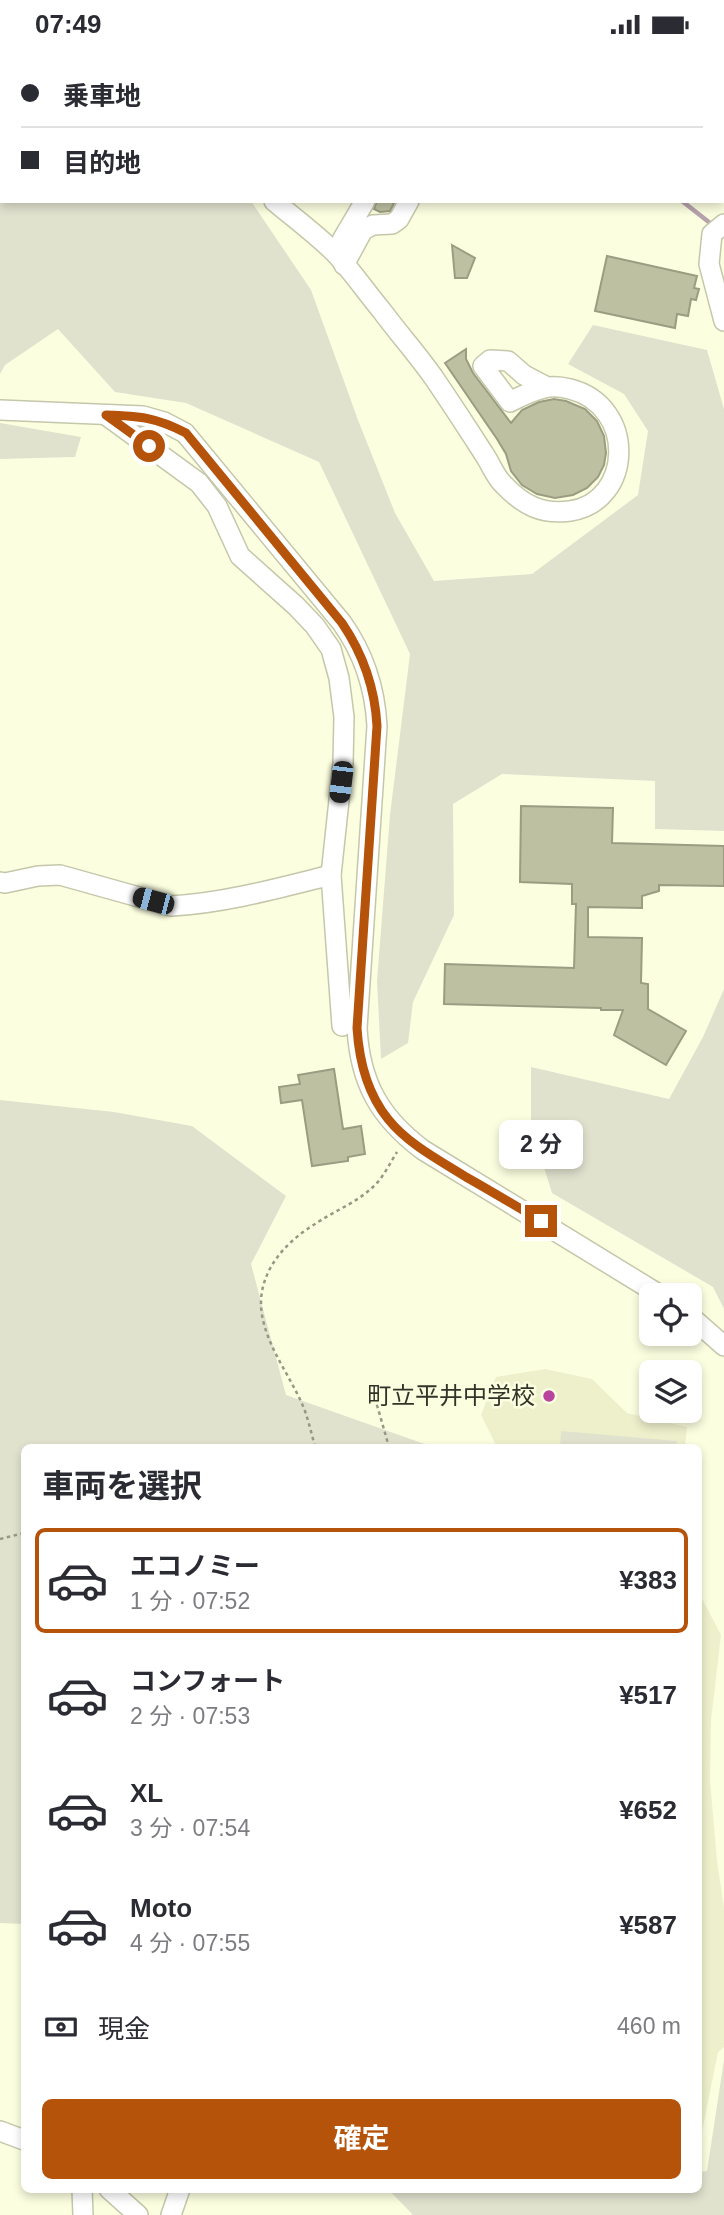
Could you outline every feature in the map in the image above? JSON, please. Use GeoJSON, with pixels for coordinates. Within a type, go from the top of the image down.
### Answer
{"type":"FeatureCollection","features":[{"type":"Feature","properties":{"kind":"street"},"geometry":{"type":"LineString","coordinates":[[276,203],[339,259],[433,377],[487,457],[499,481],[518,500],[533,508],[548,512],[579,510],[603,494],[612,482],[620,452],[617,433],[611,416],[598,402],[583,393],[547,387]]}},
{"type":"Feature","properties":{"kind":"street"},"geometry":{"type":"LineString","coordinates":[[339,259],[364,203]]}},
{"type":"Feature","properties":{"kind":"street"},"geometry":{"type":"LineString","coordinates":[[339,259],[363,230],[373,225],[392,224],[399,219],[408,203]]}},
{"type":"Feature","properties":{"kind":"street"},"geometry":{"type":"LineString","coordinates":[[724,224],[712,233],[709,264],[724,321]]}},
{"type":"Feature","properties":{"kind":"street"},"geometry":{"type":"LineString","coordinates":[[0,410],[143,416],[164,422],[186,433],[342,623],[356,644],[376,704],[377,726],[357,1028],[368,1085],[388,1119],[406,1137],[443,1163],[640,1283]]}},
{"type":"Feature","properties":{"kind":"street"},"geometry":{"type":"LineString","coordinates":[[106,415],[199,483],[218,506],[240,556],[296,606],[315,626],[331,649],[339,678],[344,728],[331,874],[342,1026]]}},
{"type":"Feature","properties":{"kind":"street"},"geometry":{"type":"LineString","coordinates":[[0,882],[60,875],[171,906],[191,905],[270,890],[331,874]]}},
{"type":"Feature","properties":{"kind":"street"},"geometry":{"type":"LineString","coordinates":[[702,1327],[724,1346]]}},
{"type":"Feature","properties":{"kind":"street"},"geometry":{"type":"LineString","coordinates":[[0,2131],[21,2136]]}},
{"type":"Feature","properties":{"kind":"street"},"geometry":{"type":"LineString","coordinates":[[82,2193],[83,2215]]}},
{"type":"Feature","properties":{"kind":"street"},"geometry":{"type":"LineString","coordinates":[[114,2193],[138,2215]]}},
{"type":"Feature","properties":{"kind":"street"},"geometry":{"type":"LineString","coordinates":[[171,2215],[179,2193]]}},
{"type":"Feature","properties":{"kind":"path"},"geometry":{"type":"LineString","coordinates":[[314,1444],[304,1411],[267,1335],[261,1304],[262,1287],[268,1269],[282,1250],[299,1234],[376,1185],[406,1137]]}},
{"type":"Feature","properties":{"kind":"path"},"geometry":{"type":"LineString","coordinates":[[375,1398],[388,1444]]}},
{"type":"Feature","properties":{"kind":"path"},"geometry":{"type":"LineString","coordinates":[[0,1539],[21,1534]]}},
{"type":"Feature","properties":{"kind":"shaded area"},"geometry":{"type":"Polygon","coordinates":[[[0,203],[252,203],[311,290],[395,513],[434,581],[532,574],[638,495],[648,431],[624,394],[568,364],[593,325],[707,350],[724,409],[724,831],[655,829],[655,781],[502,774],[453,804],[454,915],[413,1002],[408,1043],[381,1059],[377,981],[390,815],[410,654],[319,462],[186,403],[115,392],[58,329],[5,365],[0,374],[0,203]]]}},
{"type":"Feature","properties":{"kind":"shaded area"},"geometry":{"type":"Polygon","coordinates":[[[0,423],[81,437],[75,457],[0,459],[0,423]]]}},
{"type":"Feature","properties":{"kind":"shaded area"},"geometry":{"type":"Polygon","coordinates":[[[724,989],[724,1309],[713,1287],[552,1193],[531,1126],[531,1067],[669,1099],[703,1037],[724,989]]]}},
{"type":"Feature","properties":{"kind":"shaded area"},"geometry":{"type":"Polygon","coordinates":[[[0,1100],[114,1112],[192,1126],[286,1196],[251,1264],[286,1395],[425,1444],[21,1444],[21,1924],[0,1923],[0,1100]]]}},
{"type":"Feature","properties":{"kind":"shaded area","name":"町立平井中学校"},"geometry":{"type":"Polygon","coordinates":[[[545,1369],[592,1379],[627,1413],[639,1416],[639,1423],[670,1423],[687,1427],[685,1444],[496,1444],[481,1415],[496,1377],[545,1369]]]}},
{"type":"Feature","properties":{"kind":"shaded area"},"geometry":{"type":"Polygon","coordinates":[[[561,1431],[677,1441],[676,1444],[560,1444],[561,1431]]]}},
{"type":"Feature","properties":{"kind":"shaded area"},"geometry":{"type":"Polygon","coordinates":[[[702,1599],[721,1635],[711,1721],[710,1780],[724,1907],[724,2047],[718,2052],[702,2132],[702,1599]]]}},
{"type":"Feature","properties":{"kind":"shaded area"},"geometry":{"type":"Polygon","coordinates":[[[724,2060],[724,2215],[413,2215],[392,2193],[702,2193],[702,2172],[707,2171],[724,2060]]]}},
{"type":"Feature","properties":{"kind":"building"},"geometry":{"type":"Polygon","coordinates":[[[376,203],[394,203],[390,211],[380,212],[374,209],[376,203]]]}},
{"type":"Feature","properties":{"kind":"building"},"geometry":{"type":"Polygon","coordinates":[[[452,245],[475,258],[467,278],[455,278],[452,245]]]}},
{"type":"Feature","properties":{"kind":"building"},"geometry":{"type":"Polygon","coordinates":[[[607,256],[697,276],[694,288],[699,289],[696,300],[691,299],[688,316],[677,314],[675,328],[595,311],[607,256]]]}},
{"type":"Feature","properties":{"kind":"building"},"geometry":{"type":"Polygon","coordinates":[[[466,349],[466,359],[473,373],[511,423],[522,410],[554,399],[585,409],[597,421],[604,436],[606,453],[598,477],[587,488],[573,495],[555,498],[537,494],[522,485],[511,471],[506,454],[497,439],[445,363],[466,349]]]}},
{"type":"Feature","properties":{"kind":"building"},"geometry":{"type":"Polygon","coordinates":[[[521,806],[613,808],[612,843],[724,846],[724,886],[659,885],[659,891],[642,896],[642,908],[588,907],[588,937],[642,938],[641,983],[648,984],[648,1009],[686,1031],[666,1065],[614,1035],[623,1010],[444,1004],[445,964],[574,968],[576,904],[572,904],[572,884],[520,882],[521,806]]]}},
{"type":"Feature","properties":{"kind":"building"},"geometry":{"type":"Polygon","coordinates":[[[334,1069],[343,1129],[361,1126],[365,1154],[348,1157],[348,1161],[312,1166],[302,1100],[281,1103],[279,1087],[300,1084],[298,1075],[334,1069]]]}},
{"type":"Feature","properties":{"kind":"waterway"},"geometry":{"type":"LineString","coordinates":[[685,203],[710,223]]}},
{"type":"Feature","properties":{"kind":"place","name":"町立平井中学校"},"geometry":{"type":"Point","coordinates":[549,1396]}},
{"type":"Feature","properties":{"kind":"route"},"geometry":{"type":"LineString","coordinates":[[149,446],[106,415],[143,416],[164,422],[186,433],[342,623],[356,644],[376,704],[377,726],[357,1028],[361,1061],[368,1085],[388,1119],[406,1137],[541,1221]]}}]}
